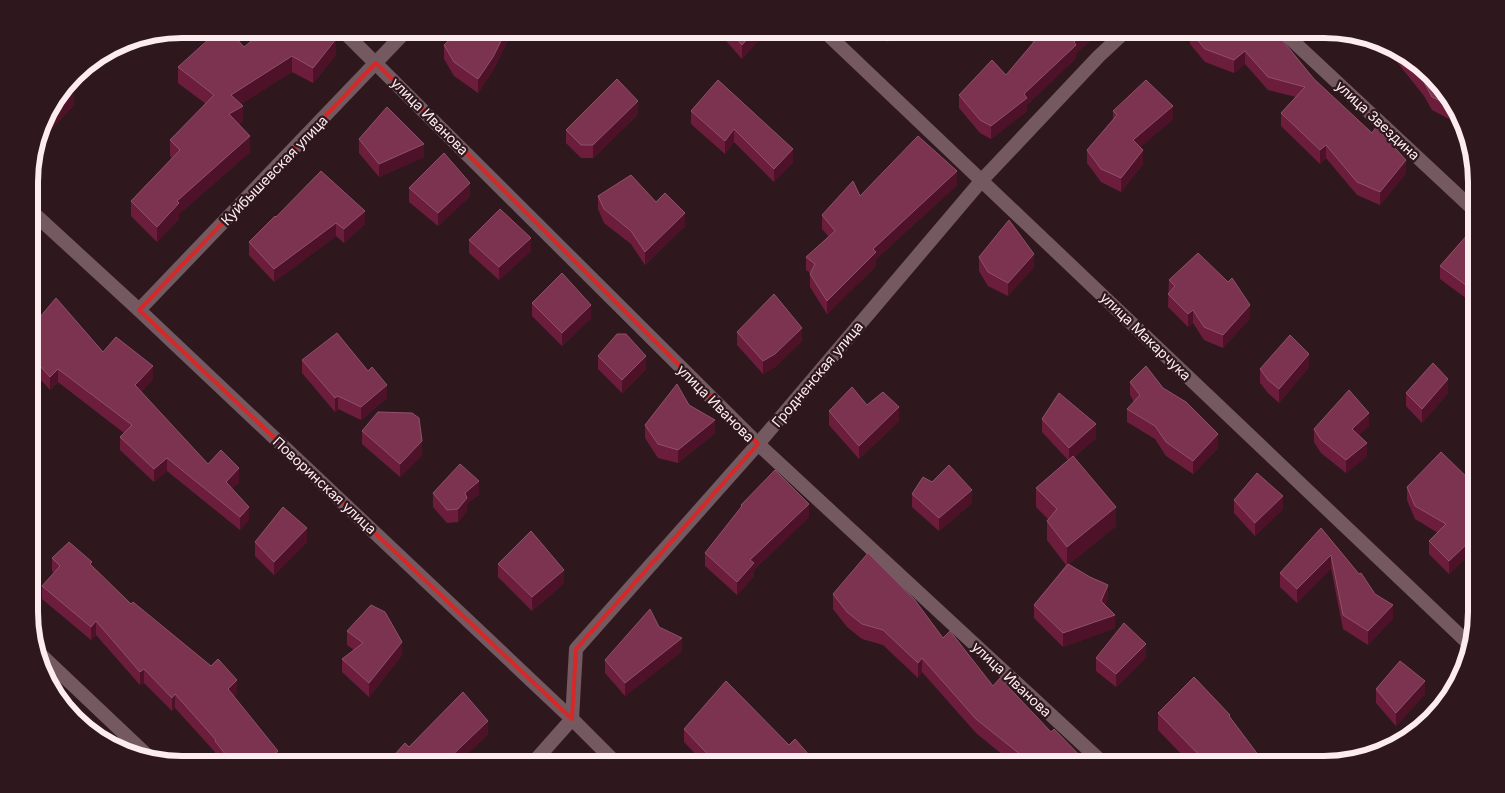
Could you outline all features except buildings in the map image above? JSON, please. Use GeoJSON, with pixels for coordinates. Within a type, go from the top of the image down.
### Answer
{"type":"FeatureCollection","features":[{"type":"Feature","properties":{"kind":"street","name":"улица Иванова"},"geometry":{"type":"LineString","coordinates":[[350,38],[758,444],[1094,755]]}},
{"type":"Feature","properties":{"kind":"street","name":"Куйбышевская улица"},"geometry":{"type":"LineString","coordinates":[[139,310],[400,38]]}},
{"type":"Feature","properties":{"kind":"street","name":"улица Макарчука"},"geometry":{"type":"LineString","coordinates":[[832,38],[1465,640]]}},
{"type":"Feature","properties":{"kind":"street","name":"Гродненская улица"},"geometry":{"type":"LineString","coordinates":[[572,719],[576,649],[758,444],[982,180],[1118,38]]}},
{"type":"Feature","properties":{"kind":"street","name":"улица Звездина"},"geometry":{"type":"LineString","coordinates":[[1290,38],[1468,204]]}},
{"type":"Feature","properties":{"kind":"street","name":"Поворинская улица"},"geometry":{"type":"LineString","coordinates":[[38,217],[139,310],[609,756]]}},
{"type":"Feature","properties":{"kind":"street"},"geometry":{"type":"LineString","coordinates":[[45,659],[141,750]]}},
{"type":"Feature","properties":{"kind":"street"},"geometry":{"type":"LineString","coordinates":[[539,756],[572,719]]}},
{"type":"Feature","properties":{"kind":"highlighted area"},"geometry":{"type":"Polygon","coordinates":[[[376,63],[758,444],[576,649],[572,719],[139,310],[376,63]]]}}]}
